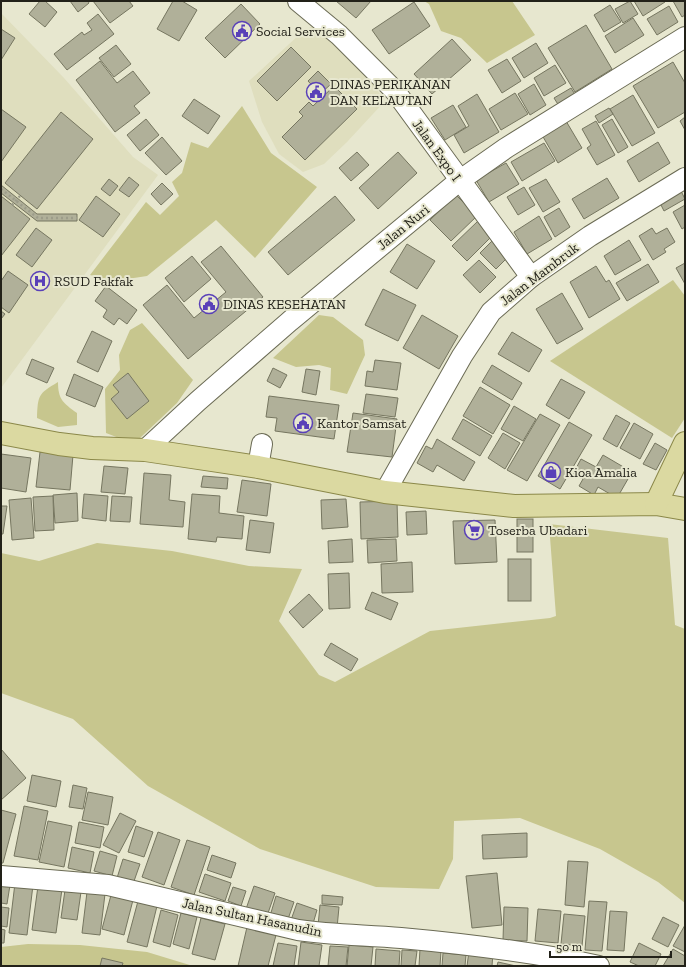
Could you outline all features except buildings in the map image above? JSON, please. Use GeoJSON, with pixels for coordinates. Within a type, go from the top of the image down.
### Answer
{"type":"FeatureCollection","features":[{"type":"Feature","properties":{"kind":"main road"},"geometry":{"type":"LineString","coordinates":[[1,433],[92,448],[145,450],[258,467],[385,492],[514,506],[656,504],[685,509]]}},
{"type":"Feature","properties":{"kind":"main road"},"geometry":{"type":"LineString","coordinates":[[656,504],[685,443]]}},
{"type":"Feature","properties":{"kind":"street","name":"Jalan Expo I"},"geometry":{"type":"LineString","coordinates":[[298,1],[364,68],[395,91],[530,277]]}},
{"type":"Feature","properties":{"kind":"street","name":"Jalan Nuri"},"geometry":{"type":"LineString","coordinates":[[145,450],[198,401],[290,321],[459,181],[506,148],[685,37]]}},
{"type":"Feature","properties":{"kind":"street","name":"Jalan Mambruk"},"geometry":{"type":"LineString","coordinates":[[385,492],[480,326],[503,299],[530,277],[590,236],[685,178]]}},
{"type":"Feature","properties":{"kind":"street"},"geometry":{"type":"LineString","coordinates":[[258,467],[262,444]]}},
{"type":"Feature","properties":{"kind":"street","name":"Jalan Sultan Hasanudin"},"geometry":{"type":"LineString","coordinates":[[1,876],[108,885],[298,930],[321,934],[363,935],[501,948],[599,966]]}},
{"type":"Feature","properties":{"kind":"path"},"geometry":{"type":"LineString","coordinates":[[1,189],[38,218],[77,218]]}},
{"type":"Feature","properties":{"kind":"path"},"geometry":{"type":"LineString","coordinates":[[12,205],[20,196]]}},
{"type":"Feature","properties":{"kind":"shaded area"},"geometry":{"type":"Polygon","coordinates":[[[424,1],[512,1],[535,35],[487,63],[461,38],[441,31],[429,4],[424,1]]]}},
{"type":"Feature","properties":{"kind":"shaded area","name":"RSUD Fakfak"},"geometry":{"type":"Polygon","coordinates":[[[1,13],[64,78],[133,157],[158,175],[1,388],[1,13]]]}},
{"type":"Feature","properties":{"kind":"shaded area","name":"DINAS PERIKANAN DAN KELAUTAN"},"geometry":{"type":"Polygon","coordinates":[[[314,25],[372,83],[385,101],[347,142],[324,164],[303,172],[279,154],[262,122],[249,81],[301,33],[314,25]]]}},
{"type":"Feature","properties":{"kind":"shaded area"},"geometry":{"type":"Polygon","coordinates":[[[242,106],[271,153],[317,187],[255,258],[216,220],[147,276],[114,281],[90,275],[146,202],[160,215],[179,196],[172,182],[182,173],[191,142],[208,148],[242,106]]]}},
{"type":"Feature","properties":{"kind":"shaded area"},"geometry":{"type":"Polygon","coordinates":[[[673,280],[685,296],[685,418],[672,438],[550,361],[673,280]]]}},
{"type":"Feature","properties":{"kind":"shaded area"},"geometry":{"type":"Polygon","coordinates":[[[319,315],[333,317],[363,340],[365,355],[347,394],[330,390],[331,368],[319,365],[296,367],[273,358],[319,315]]]}},
{"type":"Feature","properties":{"kind":"shaded area"},"geometry":{"type":"Polygon","coordinates":[[[142,323],[193,380],[177,403],[140,438],[119,438],[106,433],[105,389],[120,370],[119,355],[130,330],[142,323]]]}},
{"type":"Feature","properties":{"kind":"shaded area"},"geometry":{"type":"Polygon","coordinates":[[[58,382],[60,397],[77,413],[77,425],[58,427],[37,418],[40,396],[46,389],[58,382]]]}},
{"type":"Feature","properties":{"kind":"shaded area"},"geometry":{"type":"Polygon","coordinates":[[[549,524],[668,538],[675,625],[685,629],[685,903],[658,882],[600,849],[520,818],[454,821],[453,859],[439,889],[376,887],[260,849],[148,786],[73,719],[1,693],[1,553],[39,561],[97,543],[172,551],[249,566],[302,569],[279,621],[319,675],[335,682],[430,631],[550,618],[556,616],[549,524]]]}},
{"type":"Feature","properties":{"kind":"shaded area"},"geometry":{"type":"Polygon","coordinates":[[[28,944],[80,945],[147,952],[193,966],[1,966],[1,947],[28,944]]]}},
{"type":"Feature","properties":{"kind":"place","name":"Social Services"},"geometry":{"type":"Point","coordinates":[242,31]}},
{"type":"Feature","properties":{"kind":"place","name":"DINAS PERIKANAN DAN KELAUTAN"},"geometry":{"type":"Point","coordinates":[316,92]}},
{"type":"Feature","properties":{"kind":"place","name":"RSUD Fakfak"},"geometry":{"type":"Point","coordinates":[40,281]}},
{"type":"Feature","properties":{"kind":"place","name":"DINAS KESEHATAN"},"geometry":{"type":"Point","coordinates":[209,304]}},
{"type":"Feature","properties":{"kind":"place","name":"Kantor Samsat"},"geometry":{"type":"Point","coordinates":[303,423]}},
{"type":"Feature","properties":{"kind":"place","name":"Kioa Amalia"},"geometry":{"type":"Point","coordinates":[551,472]}},
{"type":"Feature","properties":{"kind":"place","name":"Toserba Ubadari"},"geometry":{"type":"Point","coordinates":[474,530]}}]}
